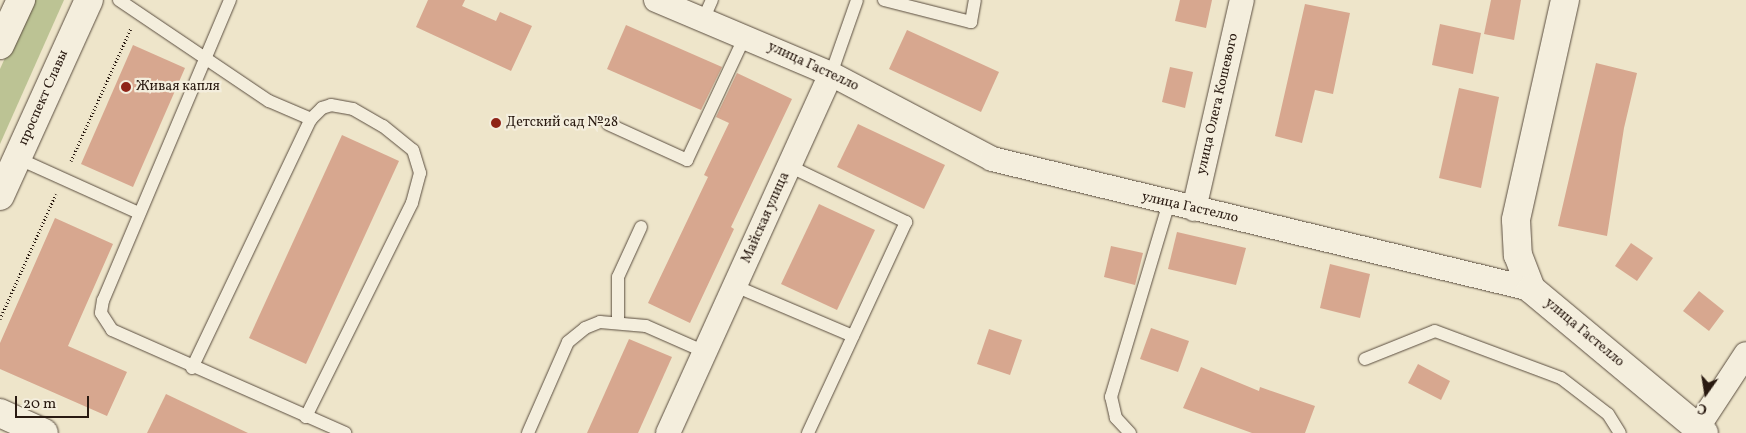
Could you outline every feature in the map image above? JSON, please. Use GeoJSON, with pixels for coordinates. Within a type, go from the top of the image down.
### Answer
{"type":"FeatureCollection","features":[{"type":"Feature","properties":{"kind":"street"},"geometry":{"type":"LineString","coordinates":[[0,45],[20,0]]}},
{"type":"Feature","properties":{"kind":"street","name":"проспект Славы"},"geometry":{"type":"LineString","coordinates":[[0,196],[89,0]]}},
{"type":"Feature","properties":{"kind":"street","name":"улица Гастелло"},"geometry":{"type":"LineString","coordinates":[[656,0],[708,10],[745,36],[831,74],[992,159],[1531,289],[1701,430]]}},
{"type":"Feature","properties":{"kind":"street","name":"улица Олега Кошевого"},"geometry":{"type":"LineString","coordinates":[[1194,209],[1242,0]]}},
{"type":"Feature","properties":{"kind":"street"},"geometry":{"type":"LineString","coordinates":[[1531,289],[1518,255],[1516,220],[1565,0]]}},
{"type":"Feature","properties":{"kind":"street","name":"Майская улица"},"geometry":{"type":"LineString","coordinates":[[668,433],[831,74]]}},
{"type":"Feature","properties":{"kind":"street"},"geometry":{"type":"LineString","coordinates":[[1701,430],[1746,354]]}},
{"type":"Feature","properties":{"kind":"street"},"geometry":{"type":"LineString","coordinates":[[0,413],[44,433]]}},
{"type":"Feature","properties":{"kind":"lane"},"geometry":{"type":"LineString","coordinates":[[119,0],[269,101],[311,119]]}},
{"type":"Feature","properties":{"kind":"lane"},"geometry":{"type":"LineString","coordinates":[[230,0],[204,56],[103,300],[104,320],[112,330],[192,368],[345,433]]}},
{"type":"Feature","properties":{"kind":"lane","name":"Майская улица"},"geometry":{"type":"LineString","coordinates":[[831,74],[858,0]]}},
{"type":"Feature","properties":{"kind":"lane"},"geometry":{"type":"LineString","coordinates":[[884,0],[971,22],[975,0]]}},
{"type":"Feature","properties":{"kind":"lane"},"geometry":{"type":"LineString","coordinates":[[608,124],[686,160],[745,36]]}},
{"type":"Feature","properties":{"kind":"lane"},"geometry":{"type":"LineString","coordinates":[[192,368],[311,119],[322,108],[331,105],[354,109],[383,126],[413,150],[420,173],[412,203],[306,417]]}},
{"type":"Feature","properties":{"kind":"lane"},"geometry":{"type":"LineString","coordinates":[[17,158],[139,213]]}},
{"type":"Feature","properties":{"kind":"lane"},"geometry":{"type":"LineString","coordinates":[[789,166],[906,222],[808,433]]}},
{"type":"Feature","properties":{"kind":"lane"},"geometry":{"type":"LineString","coordinates":[[1130,433],[1116,418],[1111,397],[1169,203]]}},
{"type":"Feature","properties":{"kind":"lane"},"geometry":{"type":"LineString","coordinates":[[618,323],[618,277],[641,227]]}},
{"type":"Feature","properties":{"kind":"lane"},"geometry":{"type":"LineString","coordinates":[[735,286],[853,336]]}},
{"type":"Feature","properties":{"kind":"lane"},"geometry":{"type":"LineString","coordinates":[[528,433],[568,342],[585,328],[600,322],[646,326],[705,352]]}},
{"type":"Feature","properties":{"kind":"lane"},"geometry":{"type":"LineString","coordinates":[[1365,359],[1435,331],[1561,378],[1608,414],[1620,433]]}},
{"type":"Feature","properties":{"kind":"path"},"geometry":{"type":"LineString","coordinates":[[0,319],[138,12]]}},
{"type":"Feature","properties":{"kind":"green space"},"geometry":{"type":"Polygon","coordinates":[[[31,0],[64,0],[0,144],[0,69],[31,0]]]}},
{"type":"Feature","properties":{"kind":"building"},"geometry":{"type":"Polygon","coordinates":[[[428,0],[465,0],[462,6],[496,21],[500,12],[532,26],[511,71],[416,27],[428,0]]]}},
{"type":"Feature","properties":{"kind":"building"},"geometry":{"type":"Polygon","coordinates":[[[1180,0],[1212,0],[1206,28],[1175,21],[1180,0]]]}},
{"type":"Feature","properties":{"kind":"building"},"geometry":{"type":"Polygon","coordinates":[[[1491,0],[1521,0],[1514,40],[1484,34],[1491,0]]]}},
{"type":"Feature","properties":{"kind":"building"},"geometry":{"type":"Polygon","coordinates":[[[1305,4],[1350,13],[1333,94],[1315,90],[1302,143],[1275,136],[1305,4]]]}},
{"type":"Feature","properties":{"kind":"building"},"geometry":{"type":"Polygon","coordinates":[[[1440,24],[1481,33],[1473,74],[1432,65],[1440,24]]]}},
{"type":"Feature","properties":{"kind":"building"},"geometry":{"type":"Polygon","coordinates":[[[626,25],[722,67],[701,110],[607,69],[626,25]]]}},
{"type":"Feature","properties":{"kind":"building"},"geometry":{"type":"Polygon","coordinates":[[[907,30],[999,72],[981,112],[889,69],[907,30]]]}},
{"type":"Feature","properties":{"kind":"building"},"geometry":{"type":"Polygon","coordinates":[[[133,45],[185,68],[133,187],[81,164],[133,45]]]}},
{"type":"Feature","properties":{"kind":"building"},"geometry":{"type":"Polygon","coordinates":[[[1596,63],[1637,73],[1624,128],[1607,236],[1558,226],[1596,63]]]}},
{"type":"Feature","properties":{"kind":"building"},"geometry":{"type":"Polygon","coordinates":[[[1170,67],[1193,72],[1185,108],[1162,102],[1170,67]]]}},
{"type":"Feature","properties":{"kind":"building"},"geometry":{"type":"Polygon","coordinates":[[[737,73],[792,99],[731,227],[734,229],[690,323],[648,303],[708,177],[704,175],[729,123],[716,117],[737,73]]]}},
{"type":"Feature","properties":{"kind":"building"},"geometry":{"type":"Polygon","coordinates":[[[1459,88],[1499,97],[1481,188],[1439,178],[1459,88]]]}},
{"type":"Feature","properties":{"kind":"building"},"geometry":{"type":"Polygon","coordinates":[[[858,124],[945,165],[924,209],[837,167],[858,124]]]}},
{"type":"Feature","properties":{"kind":"building"},"geometry":{"type":"Polygon","coordinates":[[[342,135],[399,161],[306,364],[249,338],[342,135]]]}},
{"type":"Feature","properties":{"kind":"building"},"geometry":{"type":"Polygon","coordinates":[[[819,204],[875,230],[837,310],[781,284],[819,204]]]}},
{"type":"Feature","properties":{"kind":"building"},"geometry":{"type":"Polygon","coordinates":[[[55,218],[113,244],[68,346],[127,372],[107,416],[0,369],[0,343],[55,218]]]}},
{"type":"Feature","properties":{"kind":"building"},"geometry":{"type":"Polygon","coordinates":[[[1177,232],[1246,248],[1236,285],[1168,269],[1177,232]]]}},
{"type":"Feature","properties":{"kind":"building"},"geometry":{"type":"Polygon","coordinates":[[[1631,243],[1653,258],[1637,281],[1615,266],[1631,243]]]}},
{"type":"Feature","properties":{"kind":"building"},"geometry":{"type":"Polygon","coordinates":[[[1111,246],[1143,253],[1135,285],[1104,277],[1111,246]]]}},
{"type":"Feature","properties":{"kind":"building"},"geometry":{"type":"Polygon","coordinates":[[[1330,264],[1370,274],[1360,318],[1320,308],[1330,264]]]}},
{"type":"Feature","properties":{"kind":"building"},"geometry":{"type":"Polygon","coordinates":[[[1699,291],[1724,311],[1709,331],[1683,311],[1699,291]]]}},
{"type":"Feature","properties":{"kind":"building"},"geometry":{"type":"Polygon","coordinates":[[[1151,328],[1189,341],[1178,372],[1140,359],[1151,328]]]}},
{"type":"Feature","properties":{"kind":"building"},"geometry":{"type":"Polygon","coordinates":[[[989,329],[1022,340],[1010,375],[977,364],[989,329]]]}},
{"type":"Feature","properties":{"kind":"building"},"geometry":{"type":"Polygon","coordinates":[[[629,339],[672,357],[638,433],[587,433],[629,339]]]}},
{"type":"Feature","properties":{"kind":"building"},"geometry":{"type":"Polygon","coordinates":[[[1418,364],[1450,381],[1441,400],[1408,383],[1418,364]]]}},
{"type":"Feature","properties":{"kind":"building"},"geometry":{"type":"Polygon","coordinates":[[[1201,367],[1259,391],[1260,387],[1315,406],[1305,433],[1252,433],[1183,408],[1201,367]]]}},
{"type":"Feature","properties":{"kind":"building"},"geometry":{"type":"Polygon","coordinates":[[[166,394],[248,433],[147,433],[166,394]]]}},
{"type":"Feature","properties":{"kind":"place","name":"Живая капля"},"geometry":{"type":"Point","coordinates":[126,87]}},
{"type":"Feature","properties":{"kind":"place","name":"Детский сад №28"},"geometry":{"type":"Point","coordinates":[496,123]}}]}
